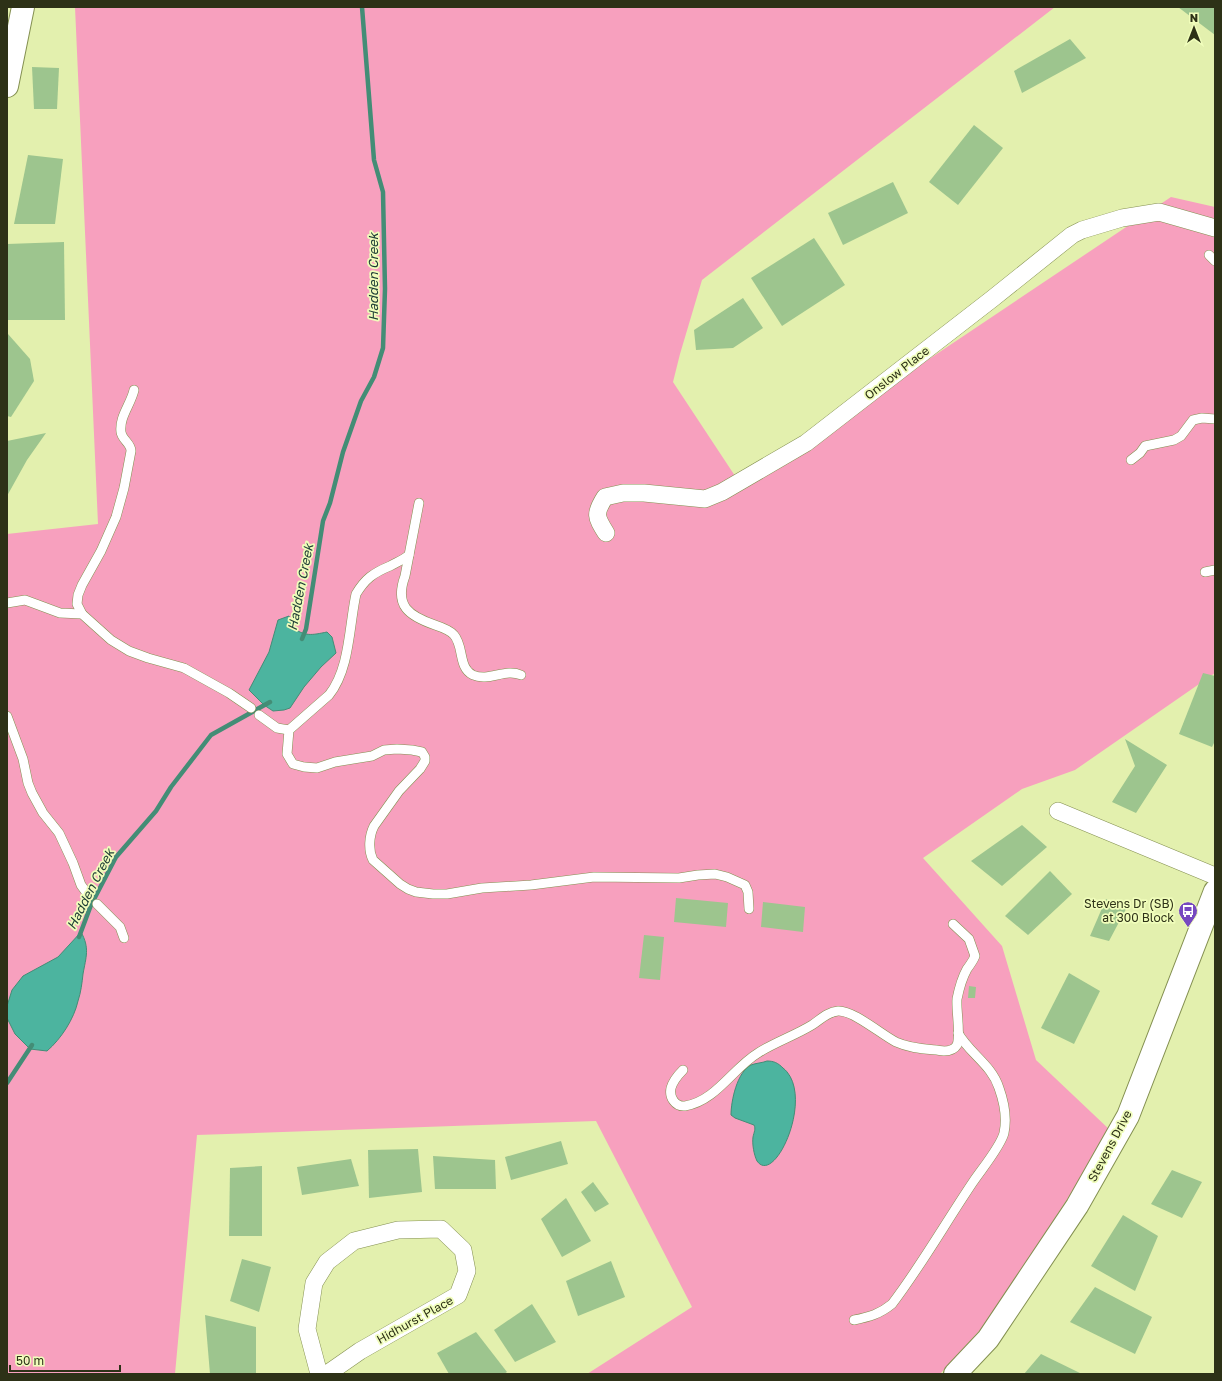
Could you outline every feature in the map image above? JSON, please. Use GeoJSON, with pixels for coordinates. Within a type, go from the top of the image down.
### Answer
{"type":"FeatureCollection","features":[{"type":"Feature","properties":{"kind":"street"},"geometry":{"type":"LineString","coordinates":[[7,86],[23,7]]}},
{"type":"Feature","properties":{"kind":"street","name":"Onslow Place"},"geometry":{"type":"LineString","coordinates":[[606,533],[597,519],[599,507],[605,497],[623,493],[644,493],[706,499],[722,492],[806,443],[1072,235],[1082,230],[1122,218],[1159,212],[1215,228]]}},
{"type":"Feature","properties":{"kind":"street"},"geometry":{"type":"LineString","coordinates":[[1058,811],[1215,876]]}},
{"type":"Feature","properties":{"kind":"street","name":"Stevens Drive"},"geometry":{"type":"LineString","coordinates":[[955,1374],[988,1339],[1078,1206],[1128,1116],[1215,891]]}},
{"type":"Feature","properties":{"kind":"street","name":"Hidhurst Place"},"geometry":{"type":"LineString","coordinates":[[320,1374],[307,1329],[314,1283],[327,1262],[354,1241],[398,1230],[441,1229],[463,1250],[467,1271],[458,1295],[360,1351],[327,1374]]}},
{"type":"Feature","properties":{"kind":"lane"},"geometry":{"type":"LineString","coordinates":[[134,390],[132,399],[125,410],[121,430],[122,436],[131,447],[123,495],[116,517],[101,551],[80,590],[77,604],[82,614],[111,640],[129,651],[184,668],[229,693],[251,708]]}},
{"type":"Feature","properties":{"kind":"lane"},"geometry":{"type":"LineString","coordinates":[[1131,460],[1140,453],[1145,446],[1174,440],[1181,436],[1193,420],[1202,418],[1215,419]]}},
{"type":"Feature","properties":{"kind":"lane"},"geometry":{"type":"LineString","coordinates":[[419,503],[402,586],[401,599],[408,611],[411,614],[439,626],[454,635],[460,647],[465,668],[470,674],[480,678],[506,673],[513,673],[521,676]]}},
{"type":"Feature","properties":{"kind":"lane"},"geometry":{"type":"LineString","coordinates":[[409,555],[404,560],[383,569],[365,580],[360,587],[356,594],[346,653],[340,677],[329,695],[289,730],[287,754],[292,764],[304,767],[317,768],[335,762],[372,756],[384,750],[412,750],[422,752],[424,755],[426,760],[424,763],[399,791],[371,832],[370,855],[373,860],[400,884],[408,889],[423,893],[440,894],[482,888],[594,877],[679,878],[715,874],[726,876],[745,885],[748,892],[749,909]]}},
{"type":"Feature","properties":{"kind":"lane"},"geometry":{"type":"LineString","coordinates":[[1205,572],[1215,570]]}},
{"type":"Feature","properties":{"kind":"lane"},"geometry":{"type":"LineString","coordinates":[[7,603],[25,600],[60,613],[82,614]]}},
{"type":"Feature","properties":{"kind":"lane"},"geometry":{"type":"LineString","coordinates":[[259,715],[277,728],[289,730]]}},
{"type":"Feature","properties":{"kind":"lane"},"geometry":{"type":"LineString","coordinates":[[7,716],[23,759],[28,783],[32,793],[43,813],[59,832],[81,885],[89,896]]}},
{"type":"Feature","properties":{"kind":"lane"},"geometry":{"type":"LineString","coordinates":[[97,904],[120,927],[124,938]]}},
{"type":"Feature","properties":{"kind":"lane"},"geometry":{"type":"LineString","coordinates":[[683,1070],[676,1078],[671,1091],[672,1098],[675,1103],[681,1106],[697,1102],[710,1094],[758,1053],[811,1026],[823,1017],[834,1012],[842,1011],[897,1042],[912,1047],[944,1051],[952,1050],[957,1044],[957,998],[964,977],[975,956],[969,939],[953,924]]}},
{"type":"Feature","properties":{"kind":"lane"},"geometry":{"type":"LineString","coordinates":[[854,1320],[876,1314],[892,1304],[1002,1139],[1004,1133],[1005,1113],[998,1084],[984,1064],[962,1041],[958,1033]]}},
{"type":"Feature","properties":{"kind":"shaded area"},"geometry":{"type":"Polygon","coordinates":[[[75,7],[1055,7],[702,280],[673,382],[741,485],[1171,197],[1215,207],[1215,673],[1075,770],[1022,789],[923,858],[1002,946],[1036,1060],[1111,1131],[990,1319],[940,1374],[587,1374],[692,1307],[596,1121],[197,1135],[175,1374],[7,1374],[7,534],[98,524],[75,7]]]}},
{"type":"Feature","properties":{"kind":"water"},"geometry":{"type":"Polygon","coordinates":[[[289,616],[292,627],[305,634],[327,632],[332,637],[336,653],[321,667],[304,687],[290,708],[273,711],[264,705],[249,690],[269,652],[278,620],[289,616]]]}},
{"type":"Feature","properties":{"kind":"water"},"geometry":{"type":"Polygon","coordinates":[[[81,932],[86,943],[86,957],[80,994],[70,1022],[62,1035],[47,1051],[30,1049],[15,1034],[7,1018],[7,1006],[12,990],[23,976],[58,957],[81,932]]]}},
{"type":"Feature","properties":{"kind":"water"},"geometry":{"type":"Polygon","coordinates":[[[772,1061],[783,1068],[792,1081],[795,1097],[794,1116],[789,1134],[782,1150],[773,1161],[765,1166],[757,1161],[754,1153],[754,1125],[731,1115],[732,1102],[736,1087],[742,1074],[751,1065],[772,1061]]]}},
{"type":"Feature","properties":{"kind":"building"},"geometry":{"type":"Polygon","coordinates":[[[1178,7],[1215,7],[1215,35],[1178,7]]]}},
{"type":"Feature","properties":{"kind":"building"},"geometry":{"type":"Polygon","coordinates":[[[1070,39],[1086,58],[1022,93],[1014,71],[1070,39]]]}},
{"type":"Feature","properties":{"kind":"building"},"geometry":{"type":"Polygon","coordinates":[[[32,67],[59,68],[57,109],[34,109],[32,67]]]}},
{"type":"Feature","properties":{"kind":"building"},"geometry":{"type":"Polygon","coordinates":[[[974,125],[1003,148],[958,205],[929,182],[974,125]]]}},
{"type":"Feature","properties":{"kind":"building"},"geometry":{"type":"Polygon","coordinates":[[[28,155],[63,159],[55,224],[14,224],[28,155]]]}},
{"type":"Feature","properties":{"kind":"building"},"geometry":{"type":"Polygon","coordinates":[[[893,182],[908,213],[843,245],[828,213],[893,182]]]}},
{"type":"Feature","properties":{"kind":"building"},"geometry":{"type":"Polygon","coordinates":[[[814,238],[845,285],[782,326],[751,278],[814,238]]]}},
{"type":"Feature","properties":{"kind":"building"},"geometry":{"type":"Polygon","coordinates":[[[64,242],[65,320],[7,320],[7,244],[64,242]]]}},
{"type":"Feature","properties":{"kind":"building"},"geometry":{"type":"Polygon","coordinates":[[[743,298],[763,328],[733,348],[696,350],[694,330],[743,298]]]}},
{"type":"Feature","properties":{"kind":"building"},"geometry":{"type":"Polygon","coordinates":[[[7,334],[30,359],[34,381],[11,417],[7,416],[7,334]]]}},
{"type":"Feature","properties":{"kind":"building"},"geometry":{"type":"Polygon","coordinates":[[[46,433],[27,460],[7,496],[7,441],[46,433]]]}},
{"type":"Feature","properties":{"kind":"building"},"geometry":{"type":"Polygon","coordinates":[[[1203,673],[1215,676],[1215,741],[1212,747],[1179,734],[1203,673]]]}},
{"type":"Feature","properties":{"kind":"building"},"geometry":{"type":"Polygon","coordinates":[[[1125,739],[1167,765],[1136,813],[1112,802],[1135,766],[1125,739]]]}},
{"type":"Feature","properties":{"kind":"building"},"geometry":{"type":"Polygon","coordinates":[[[1022,825],[1047,847],[1002,886],[971,861],[1022,825]]]}},
{"type":"Feature","properties":{"kind":"building"},"geometry":{"type":"Polygon","coordinates":[[[1050,871],[1072,894],[1028,935],[1005,916],[1050,871]]]}},
{"type":"Feature","properties":{"kind":"building"},"geometry":{"type":"Polygon","coordinates":[[[676,898],[728,903],[726,927],[674,922],[676,898]]]}},
{"type":"Feature","properties":{"kind":"building"},"geometry":{"type":"Polygon","coordinates":[[[1106,899],[1126,909],[1109,941],[1090,936],[1106,899]]]}},
{"type":"Feature","properties":{"kind":"building"},"geometry":{"type":"Polygon","coordinates":[[[763,902],[805,907],[803,932],[761,927],[763,902]]]}},
{"type":"Feature","properties":{"kind":"building"},"geometry":{"type":"Polygon","coordinates":[[[644,935],[664,937],[660,980],[639,978],[644,935]]]}},
{"type":"Feature","properties":{"kind":"building"},"geometry":{"type":"Polygon","coordinates":[[[1069,973],[1100,991],[1074,1044],[1041,1028],[1069,973]]]}},
{"type":"Feature","properties":{"kind":"building"},"geometry":{"type":"Polygon","coordinates":[[[969,986],[976,987],[975,998],[968,998],[969,986]]]}},
{"type":"Feature","properties":{"kind":"building"},"geometry":{"type":"Polygon","coordinates":[[[561,1141],[568,1164],[511,1180],[505,1157],[561,1141]]]}},
{"type":"Feature","properties":{"kind":"building"},"geometry":{"type":"Polygon","coordinates":[[[418,1149],[422,1192],[369,1198],[368,1150],[418,1149]]]}},
{"type":"Feature","properties":{"kind":"building"},"geometry":{"type":"Polygon","coordinates":[[[433,1156],[495,1160],[496,1189],[435,1189],[433,1156]]]}},
{"type":"Feature","properties":{"kind":"building"},"geometry":{"type":"Polygon","coordinates":[[[351,1159],[359,1186],[302,1195],[297,1167],[351,1159]]]}},
{"type":"Feature","properties":{"kind":"building"},"geometry":{"type":"Polygon","coordinates":[[[262,1166],[262,1236],[229,1236],[230,1168],[262,1166]]]}},
{"type":"Feature","properties":{"kind":"building"},"geometry":{"type":"Polygon","coordinates":[[[1172,1170],[1202,1182],[1182,1218],[1151,1204],[1172,1170]]]}},
{"type":"Feature","properties":{"kind":"building"},"geometry":{"type":"Polygon","coordinates":[[[593,1182],[609,1204],[595,1212],[581,1192],[593,1182]]]}},
{"type":"Feature","properties":{"kind":"building"},"geometry":{"type":"Polygon","coordinates":[[[566,1198],[591,1241],[562,1257],[541,1219],[566,1198]]]}},
{"type":"Feature","properties":{"kind":"building"},"geometry":{"type":"Polygon","coordinates":[[[1123,1215],[1158,1236],[1135,1291],[1091,1266],[1123,1215]]]}},
{"type":"Feature","properties":{"kind":"building"},"geometry":{"type":"Polygon","coordinates":[[[242,1259],[271,1267],[259,1312],[230,1301],[242,1259]]]}},
{"type":"Feature","properties":{"kind":"building"},"geometry":{"type":"Polygon","coordinates":[[[611,1261],[625,1297],[578,1316],[566,1281],[611,1261]]]}},
{"type":"Feature","properties":{"kind":"building"},"geometry":{"type":"Polygon","coordinates":[[[1095,1287],[1152,1317],[1135,1354],[1070,1322],[1095,1287]]]}},
{"type":"Feature","properties":{"kind":"building"},"geometry":{"type":"Polygon","coordinates":[[[532,1304],[556,1342],[515,1362],[494,1330],[532,1304]]]}},
{"type":"Feature","properties":{"kind":"building"},"geometry":{"type":"Polygon","coordinates":[[[205,1315],[256,1327],[256,1374],[210,1374],[205,1315]]]}},
{"type":"Feature","properties":{"kind":"building"},"geometry":{"type":"Polygon","coordinates":[[[476,1332],[507,1372],[504,1374],[449,1374],[437,1353],[476,1332]]]}},
{"type":"Feature","properties":{"kind":"building"},"geometry":{"type":"Polygon","coordinates":[[[1041,1354],[1082,1374],[1024,1374],[1041,1354]]]}},
{"type":"Feature","properties":{"kind":"waterway","name":"Hadden Creek"},"geometry":{"type":"LineString","coordinates":[[302,639],[306,629],[323,521],[330,503],[343,452],[361,401],[374,377],[383,348],[385,289],[383,192],[374,160],[362,7]]}},
{"type":"Feature","properties":{"kind":"waterway","name":"Hadden Creek"},"geometry":{"type":"LineString","coordinates":[[79,937],[91,905],[116,857],[156,811],[171,787],[211,735],[270,702]]}},
{"type":"Feature","properties":{"kind":"waterway","name":"Hadden Creek"},"geometry":{"type":"LineString","coordinates":[[7,1083],[32,1045]]}},
{"type":"Feature","properties":{"kind":"place","name":"Stevens Dr (SB) at 300 Block"},"geometry":{"type":"Point","coordinates":[1188,928]}}]}
